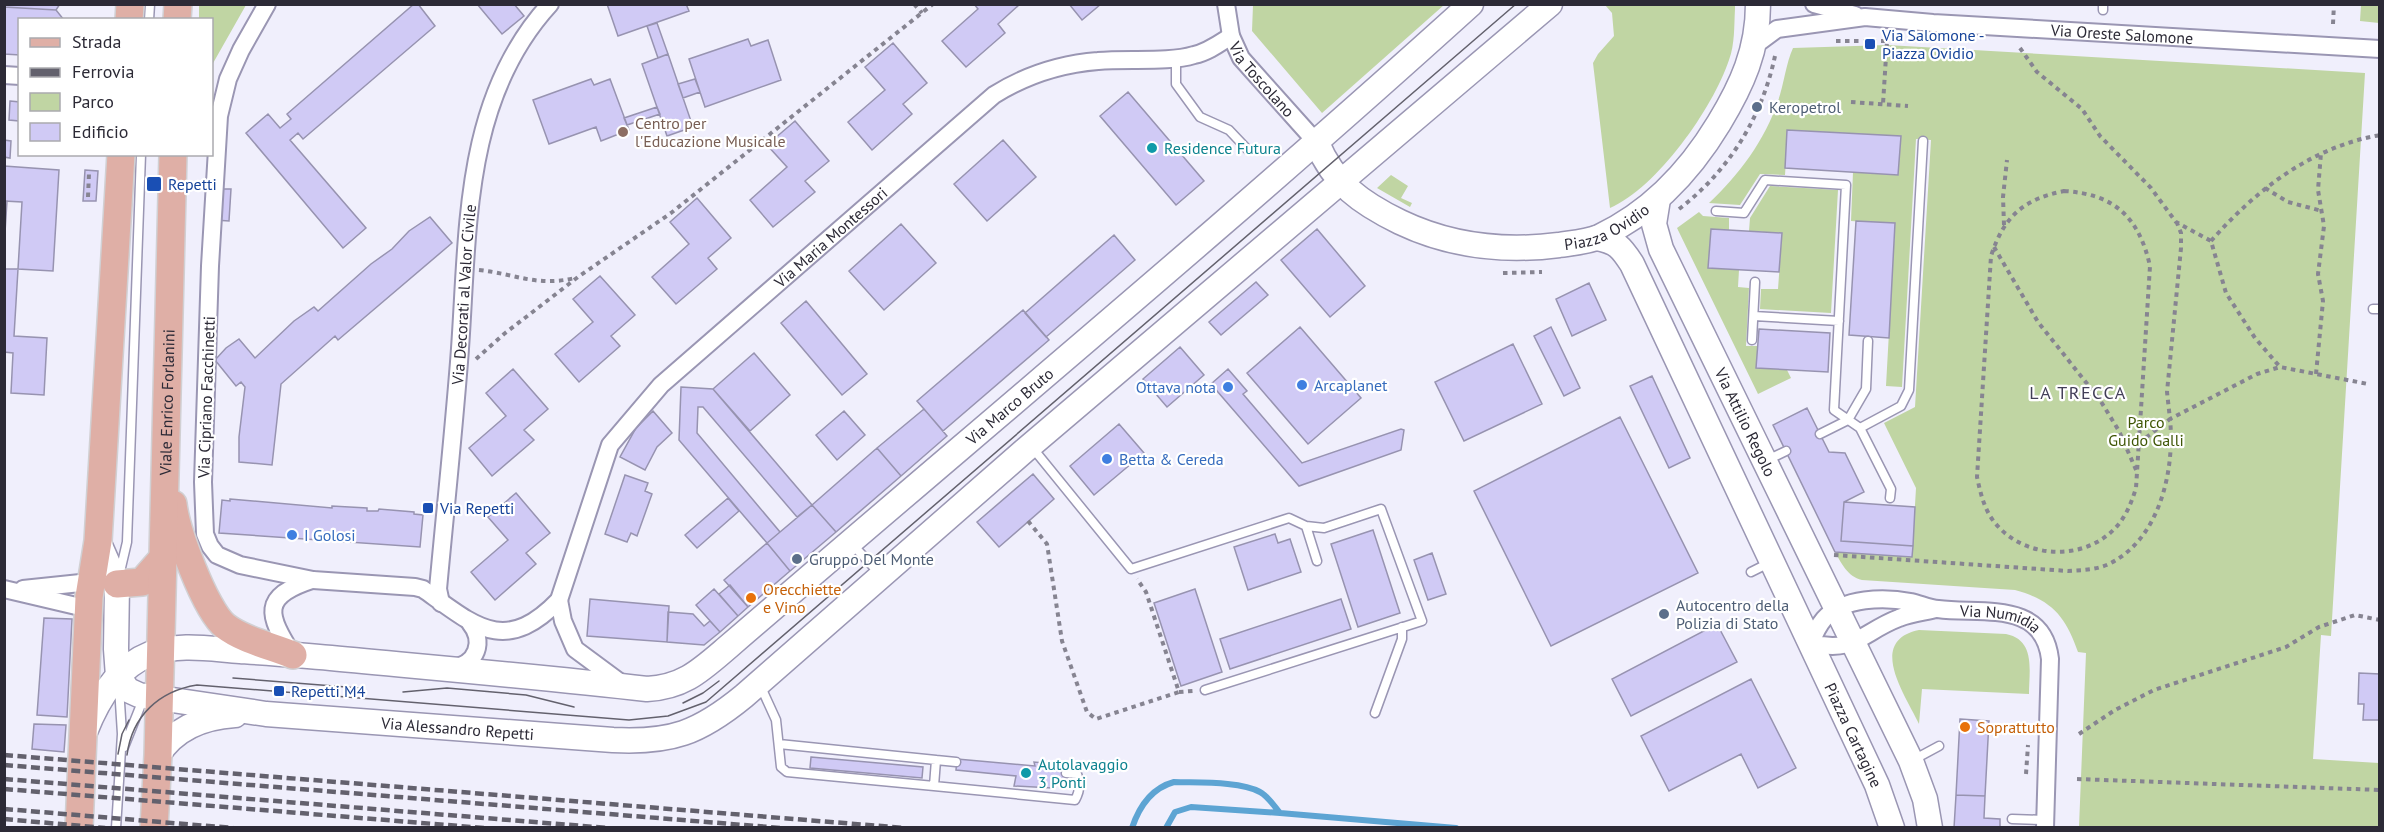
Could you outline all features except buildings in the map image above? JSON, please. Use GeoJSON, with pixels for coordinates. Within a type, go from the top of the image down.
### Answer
{"type":"FeatureCollection","features":[{"type":"Feature","properties":{"kind":"main road"},"geometry":{"type":"LineString","coordinates":[[1317,143],[1472,4]]}},
{"type":"Feature","properties":{"kind":"main road"},"geometry":{"type":"LineString","coordinates":[[752,690],[1030,446],[1550,4]]}},
{"type":"Feature","properties":{"kind":"main road","name":"Piazza Ovidio"},"geometry":{"type":"LineString","coordinates":[[1317,143],[1324,160],[1353,195],[1413,228],[1450,241],[1493,248],[1530,249],[1597,238],[1658,199],[1698,155],[1734,99],[1747,72],[1755,46],[1758,4]]}},
{"type":"Feature","properties":{"kind":"main road","name":"Via Marco Bruto"},"geometry":{"type":"LineString","coordinates":[[625,686],[647,689],[672,686],[701,669],[1090,340],[1317,143]]}},
{"type":"Feature","properties":{"kind":"main road","name":"Viale Enrico Forlanini"},"geometry":{"type":"LineString","coordinates":[[79,828],[88,609],[90,582],[98,541],[121,156]]}},
{"type":"Feature","properties":{"kind":"main road"},"geometry":{"type":"LineString","coordinates":[[163,156],[162,192],[170,252]]}},
{"type":"Feature","properties":{"kind":"main road","name":"Viale Enrico Forlanini"},"geometry":{"type":"LineString","coordinates":[[154,828],[158,755],[150,690],[160,651],[173,156]]}},
{"type":"Feature","properties":{"kind":"main road","name":"Via Attilio Regolo"},"geometry":{"type":"LineString","coordinates":[[1658,199],[1654,224],[1660,249],[1775,456],[1837,608],[1854,642]]}},
{"type":"Feature","properties":{"kind":"main road"},"geometry":{"type":"LineString","coordinates":[[1597,238],[1613,241],[1632,264],[1761,567],[1810,643]]}},
{"type":"Feature","properties":{"kind":"main road"},"geometry":{"type":"LineString","coordinates":[[166,428],[176,521],[207,602],[218,618],[233,631],[293,655]]}},
{"type":"Feature","properties":{"kind":"main road","name":"Viale Enrico Forlanini"},"geometry":{"type":"LineString","coordinates":[[98,541],[117,584],[118,676]]}},
{"type":"Feature","properties":{"kind":"main road"},"geometry":{"type":"LineString","coordinates":[[90,582],[117,584],[142,582],[163,558]]}},
{"type":"Feature","properties":{"kind":"main road"},"geometry":{"type":"LineString","coordinates":[[1854,642],[1911,761],[1925,800],[1930,828]]}},
{"type":"Feature","properties":{"kind":"main road","name":"Piazza Cartagine"},"geometry":{"type":"LineString","coordinates":[[1810,643],[1877,785],[1892,828]]}},
{"type":"Feature","properties":{"kind":"main road"},"geometry":{"type":"LineString","coordinates":[[83,745],[95,707],[118,676],[136,662],[160,651],[189,648],[293,655],[625,686]]}},
{"type":"Feature","properties":{"kind":"main road"},"geometry":{"type":"LineString","coordinates":[[118,676],[128,690],[150,690]]}},
{"type":"Feature","properties":{"kind":"main road","name":"Via Alessandro Repetti"},"geometry":{"type":"LineString","coordinates":[[150,690],[266,714],[639,741],[673,736],[702,726],[752,690]]}},
{"type":"Feature","properties":{"kind":"main road"},"geometry":{"type":"LineString","coordinates":[[158,755],[175,735],[197,723],[226,716],[266,714]]}},
{"type":"Feature","properties":{"kind":"street","name":"Via Cipriano Facchinetti"},"geometry":{"type":"LineString","coordinates":[[267,4],[241,50],[228,79],[219,116],[210,266],[203,524],[210,546],[223,558],[240,565],[313,580],[415,587],[423,589],[445,605]]}},
{"type":"Feature","properties":{"kind":"street","name":"Via Decorati al Valor Civile"},"geometry":{"type":"LineString","coordinates":[[445,605],[438,589],[474,181],[483,125],[509,60],[527,32],[550,4]]}},
{"type":"Feature","properties":{"kind":"street","name":"Via Toscolano"},"geometry":{"type":"LineString","coordinates":[[1226,4],[1231,36],[1241,58],[1317,143]]}},
{"type":"Feature","properties":{"kind":"street","name":"Via Oreste Salomone"},"geometry":{"type":"LineString","coordinates":[[1814,4],[1865,17],[1933,23],[2379,49]]}},
{"type":"Feature","properties":{"kind":"street","name":"Via Oreste Salomone"},"geometry":{"type":"LineString","coordinates":[[1755,46],[1777,29],[1865,17]]}},
{"type":"Feature","properties":{"kind":"street","name":"Via Maria Montessori"},"geometry":{"type":"LineString","coordinates":[[559,600],[610,445],[661,385],[994,95],[1017,81],[1039,72],[1123,59],[1176,58],[1204,52],[1231,36]]}},
{"type":"Feature","properties":{"kind":"street"},"geometry":{"type":"LineString","coordinates":[[293,655],[275,626],[274,607],[279,597],[287,590],[313,580]]}},
{"type":"Feature","properties":{"kind":"street"},"geometry":{"type":"LineString","coordinates":[[9,590],[90,582]]}},
{"type":"Feature","properties":{"kind":"street"},"geometry":{"type":"LineString","coordinates":[[9,590],[88,609]]}},
{"type":"Feature","properties":{"kind":"street","name":"Via Numidia"},"geometry":{"type":"LineString","coordinates":[[1837,608],[1890,599],[1936,609],[2017,615],[2026,619],[2044,635],[2049,646],[2050,658],[2044,824]]}},
{"type":"Feature","properties":{"kind":"street"},"geometry":{"type":"LineString","coordinates":[[470,623],[496,630],[528,626],[542,617],[559,600]]}},
{"type":"Feature","properties":{"kind":"street"},"geometry":{"type":"LineString","coordinates":[[559,600],[563,621],[575,649],[625,686]]}},
{"type":"Feature","properties":{"kind":"street"},"geometry":{"type":"LineString","coordinates":[[443,669],[460,667],[468,662],[477,651],[478,635],[470,623],[445,605]]}},
{"type":"Feature","properties":{"kind":"street"},"geometry":{"type":"LineString","coordinates":[[1810,643],[1824,618],[1837,608]]}},
{"type":"Feature","properties":{"kind":"street","name":"Via Numidia"},"geometry":{"type":"LineString","coordinates":[[1810,643],[1839,647],[1854,642],[1901,617],[1936,609]]}},
{"type":"Feature","properties":{"kind":"lane"},"geometry":{"type":"LineString","coordinates":[[1176,58],[1176,84],[1200,117],[1228,130],[1248,150]]}},
{"type":"Feature","properties":{"kind":"lane"},"geometry":{"type":"LineString","coordinates":[[1860,428],[1901,406],[1909,390],[1923,141]]}},
{"type":"Feature","properties":{"kind":"lane","name":"Viale Enrico Forlanini"},"geometry":{"type":"LineString","coordinates":[[117,584],[127,542],[141,156]]}},
{"type":"Feature","properties":{"kind":"lane"},"geometry":{"type":"LineString","coordinates":[[1716,211],[1744,213],[1765,180],[1846,184],[1834,410],[1860,428],[1891,489],[1890,498]]}},
{"type":"Feature","properties":{"kind":"lane"},"geometry":{"type":"LineString","coordinates":[[1752,340],[1755,282]]}},
{"type":"Feature","properties":{"kind":"lane"},"geometry":{"type":"LineString","coordinates":[[1754,316],[1839,321]]}},
{"type":"Feature","properties":{"kind":"lane"},"geometry":{"type":"LineString","coordinates":[[1820,434],[1848,420],[1866,390],[1868,341]]}},
{"type":"Feature","properties":{"kind":"lane"},"geometry":{"type":"LineString","coordinates":[[1030,446],[1131,569],[1289,518],[1306,526],[1324,528],[1381,509],[1422,621],[1205,690]]}},
{"type":"Feature","properties":{"kind":"lane"},"geometry":{"type":"LineString","coordinates":[[1306,526],[1317,561]]}},
{"type":"Feature","properties":{"kind":"lane"},"geometry":{"type":"LineString","coordinates":[[850,542],[881,576]]}},
{"type":"Feature","properties":{"kind":"lane"},"geometry":{"type":"LineString","coordinates":[[1376,713],[1402,639],[1402,627]]}},
{"type":"Feature","properties":{"kind":"lane","name":"Viale Enrico Forlanini"},"geometry":{"type":"LineString","coordinates":[[118,676],[121,752]]}},
{"type":"Feature","properties":{"kind":"lane","name":"Viale Enrico Forlanini"},"geometry":{"type":"LineString","coordinates":[[121,752],[150,690]]}},
{"type":"Feature","properties":{"kind":"lane"},"geometry":{"type":"LineString","coordinates":[[752,690],[773,710],[781,767],[787,772],[1075,800],[1079,793],[1080,780],[1077,774],[1066,773]]}},
{"type":"Feature","properties":{"kind":"lane"},"geometry":{"type":"LineString","coordinates":[[779,744],[956,762]]}},
{"type":"Feature","properties":{"kind":"lane"},"geometry":{"type":"LineString","coordinates":[[1911,761],[1939,747]]}},
{"type":"Feature","properties":{"kind":"lane"},"geometry":{"type":"LineString","coordinates":[[116,828],[121,752]]}},
{"type":"Feature","properties":{"kind":"lane"},"geometry":{"type":"LineString","coordinates":[[934,786],[936,760]]}},
{"type":"Feature","properties":{"kind":"lane"},"geometry":{"type":"LineString","coordinates":[[2012,819],[2044,824]]}},
{"type":"Feature","properties":{"kind":"path"},"geometry":{"type":"LineString","coordinates":[[914,4],[922,13]]}},
{"type":"Feature","properties":{"kind":"path"},"geometry":{"type":"LineString","coordinates":[[471,364],[504,334],[578,277],[671,213],[933,4]]}},
{"type":"Feature","properties":{"kind":"path"},"geometry":{"type":"LineString","coordinates":[[2333,24],[2334,4]]}},
{"type":"Feature","properties":{"kind":"path"},"geometry":{"type":"LineString","coordinates":[[1836,40],[1887,40],[1883,104]]}},
{"type":"Feature","properties":{"kind":"path"},"geometry":{"type":"LineString","coordinates":[[1830,555],[2068,572],[2095,569],[2109,564],[2131,547],[2150,522],[2167,485],[2171,461],[2167,392],[2181,233],[2176,222],[2151,188],[2100,136],[2082,109],[2037,72],[2020,48]]}},
{"type":"Feature","properties":{"kind":"path"},"geometry":{"type":"LineString","coordinates":[[1851,102],[1908,106]]}},
{"type":"Feature","properties":{"kind":"path"},"geometry":{"type":"LineString","coordinates":[[2211,241],[2247,203],[2265,188],[2321,153],[2350,141],[2379,135]]}},
{"type":"Feature","properties":{"kind":"path"},"geometry":{"type":"LineString","coordinates":[[2316,374],[2323,301],[2318,274],[2319,252],[2324,234],[2318,190],[2321,153]]}},
{"type":"Feature","properties":{"kind":"path"},"geometry":{"type":"LineString","coordinates":[[2004,226],[2003,190],[2007,160]]}},
{"type":"Feature","properties":{"kind":"path"},"geometry":{"type":"LineString","coordinates":[[88,196],[89,173]]}},
{"type":"Feature","properties":{"kind":"path"},"geometry":{"type":"LineString","coordinates":[[2265,188],[2288,202],[2322,212]]}},
{"type":"Feature","properties":{"kind":"path"},"geometry":{"type":"LineString","coordinates":[[2064,191],[2085,192],[2105,199],[2122,211],[2136,226],[2145,245],[2150,266],[2136,488],[2129,507],[2118,525],[2102,539],[2083,548],[2063,552],[2042,551],[2022,544],[2005,532],[1991,517],[1982,498],[1977,477],[1991,256],[2004,226],[2009,218],[2025,204],[2044,195],[2064,191]]}},
{"type":"Feature","properties":{"kind":"path"},"geometry":{"type":"LineString","coordinates":[[2176,222],[2211,241],[2226,293],[2255,338],[2280,367]]}},
{"type":"Feature","properties":{"kind":"path"},"geometry":{"type":"LineString","coordinates":[[1994,246],[2038,322],[2100,400],[2119,432],[2137,473]]}},
{"type":"Feature","properties":{"kind":"path"},"geometry":{"type":"LineString","coordinates":[[466,268],[501,272],[530,281],[545,282],[578,277]]}},
{"type":"Feature","properties":{"kind":"path"},"geometry":{"type":"LineString","coordinates":[[1503,273],[1542,272]]}},
{"type":"Feature","properties":{"kind":"path"},"geometry":{"type":"LineString","coordinates":[[2139,443],[2170,419],[2257,374],[2280,367],[2368,384]]}},
{"type":"Feature","properties":{"kind":"path"},"geometry":{"type":"LineString","coordinates":[[1028,521],[1047,544],[1062,641],[1087,712],[1095,719],[1179,692],[1146,592],[1131,569]]}},
{"type":"Feature","properties":{"kind":"path"},"geometry":{"type":"LineString","coordinates":[[2079,734],[2115,710],[2154,690],[2286,647],[2319,627],[2355,615],[2379,620]]}},
{"type":"Feature","properties":{"kind":"path"},"geometry":{"type":"LineString","coordinates":[[2077,779],[2379,790]]}},
{"type":"Feature","properties":{"kind":"green space"},"geometry":{"type":"Polygon","coordinates":[[[1253,4],[1444,5],[1322,113],[1252,31],[1253,4]]]}},
{"type":"Feature","properties":{"kind":"green space"},"geometry":{"type":"Polygon","coordinates":[[[1735,4],[1731,54],[1721,79],[1697,123],[1664,165],[1646,183],[1628,198],[1610,208],[1593,63],[1614,36],[1612,13],[1605,5],[1735,4]]]}},
{"type":"Feature","properties":{"kind":"green space"},"geometry":{"type":"Polygon","coordinates":[[[199,5],[246,5],[213,63],[213,18],[199,18],[199,5]]]}},
{"type":"Feature","properties":{"kind":"green space"},"geometry":{"type":"Polygon","coordinates":[[[2361,5],[2379,5],[2379,23],[2360,21],[2361,5]]]}},
{"type":"Feature","properties":{"kind":"green space","name":"Parco Guido Galli"},"geometry":{"type":"Polygon","coordinates":[[[1887,45],[2365,73],[2331,636],[2321,635],[2313,759],[2379,763],[2379,827],[2079,827],[2086,653],[2078,652],[2068,629],[2056,612],[2039,599],[2015,590],[1862,580],[1852,576],[1843,565],[1835,552],[1912,556],[1916,488],[1884,423],[1915,407],[1931,140],[1916,139],[1902,387],[1886,386],[1895,224],[1851,221],[1853,172],[1898,175],[1900,136],[1788,130],[1785,175],[1760,174],[1740,205],[1709,203],[1741,169],[1766,129],[1778,101],[1793,48],[1887,45]]]}},
{"type":"Feature","properties":{"kind":"green space"},"geometry":{"type":"Polygon","coordinates":[[[1391,175],[1408,186],[1401,198],[1412,203],[1410,207],[1377,188],[1391,175]]]}},
{"type":"Feature","properties":{"kind":"green space"},"geometry":{"type":"Polygon","coordinates":[[[1770,186],[1838,190],[1831,313],[1760,309],[1761,289],[1778,289],[1782,233],[1749,231],[1750,218],[1770,186]]]}},
{"type":"Feature","properties":{"kind":"green space"},"geometry":{"type":"Polygon","coordinates":[[[1699,212],[1703,216],[1729,218],[1729,230],[1711,229],[1708,268],[1739,270],[1738,287],[1749,288],[1746,346],[1758,346],[1757,368],[1787,370],[1791,378],[1758,394],[1677,228],[1699,212]]]}},
{"type":"Feature","properties":{"kind":"green space"},"geometry":{"type":"Polygon","coordinates":[[[1919,630],[2006,634],[2016,637],[2022,643],[2029,658],[2029,694],[1922,689],[1919,724],[1899,685],[1892,657],[1895,645],[1903,636],[1919,630]]]}},
{"type":"Feature","properties":{"kind":"waterway"},"geometry":{"type":"LineString","coordinates":[[1132,828],[1147,799],[1159,789],[1174,782],[1218,783],[1252,788],[1266,796],[1280,813],[1456,828]]}},
{"type":"Feature","properties":{"kind":"waterway"},"geometry":{"type":"LineString","coordinates":[[1166,828],[1175,812],[1191,807],[1280,813]]}},
{"type":"Feature","properties":{"kind":"tram line"},"geometry":{"type":"LineString","coordinates":[[127,755],[130,741],[141,717],[159,700],[171,693],[197,685],[629,720],[668,716],[706,702],[1516,4]]}},
{"type":"Feature","properties":{"kind":"tram line"},"geometry":{"type":"LineString","coordinates":[[233,678],[359,688]]}},
{"type":"Feature","properties":{"kind":"tram line"},"geometry":{"type":"LineString","coordinates":[[683,703],[703,693],[719,681]]}},
{"type":"Feature","properties":{"kind":"tram line"},"geometry":{"type":"LineString","coordinates":[[403,692],[447,688],[526,695],[574,707]]}},
{"type":"Feature","properties":{"kind":"tram line"},"geometry":{"type":"LineString","coordinates":[[118,754],[122,734],[129,720]]}},
{"type":"Feature","properties":{"kind":"railway"},"geometry":{"type":"LineString","coordinates":[[4,755],[905,828]]}},
{"type":"Feature","properties":{"kind":"railway"},"geometry":{"type":"LineString","coordinates":[[4,765],[781,828]]}},
{"type":"Feature","properties":{"kind":"railway"},"geometry":{"type":"LineString","coordinates":[[4,779],[608,828]]}},
{"type":"Feature","properties":{"kind":"railway"},"geometry":{"type":"LineString","coordinates":[[4,789],[484,828]]}},
{"type":"Feature","properties":{"kind":"railway"},"geometry":{"type":"LineString","coordinates":[[4,809],[233,828]]}},
{"type":"Feature","properties":{"kind":"railway"},"geometry":{"type":"LineString","coordinates":[[4,819],[105,828]]}},
{"type":"Feature","properties":{"kind":"place","name":"Via Salomone - Piazza Ovidio"},"geometry":{"type":"Point","coordinates":[1870,44]}},
{"type":"Feature","properties":{"kind":"place","name":"Keropetrol"},"geometry":{"type":"Point","coordinates":[1757,107]}},
{"type":"Feature","properties":{"kind":"place","name":"Centro per l'Educazione Musicale"},"geometry":{"type":"Point","coordinates":[623,132]}},
{"type":"Feature","properties":{"kind":"place","name":"Residence Futura"},"geometry":{"type":"Point","coordinates":[1152,148]}},
{"type":"Feature","properties":{"kind":"place","name":"Repetti"},"geometry":{"type":"Point","coordinates":[154,184]}},
{"type":"Feature","properties":{"kind":"place","name":"Arcaplanet"},"geometry":{"type":"Point","coordinates":[1302,385]}},
{"type":"Feature","properties":{"kind":"place","name":"Ottava nota"},"geometry":{"type":"Point","coordinates":[1228,387]}},
{"type":"Feature","properties":{"kind":"place","name":"Betta & Cereda"},"geometry":{"type":"Point","coordinates":[1107,459]}},
{"type":"Feature","properties":{"kind":"place","name":"Via Repetti"},"geometry":{"type":"Point","coordinates":[428,508]}},
{"type":"Feature","properties":{"kind":"place","name":"I Golosi"},"geometry":{"type":"Point","coordinates":[292,535]}},
{"type":"Feature","properties":{"kind":"place","name":"Gruppo Del Monte"},"geometry":{"type":"Point","coordinates":[797,559]}},
{"type":"Feature","properties":{"kind":"place","name":"Orecchiette e Vino"},"geometry":{"type":"Point","coordinates":[751,598]}},
{"type":"Feature","properties":{"kind":"place","name":"Autocentro della Polizia di Stato"},"geometry":{"type":"Point","coordinates":[1664,614]}},
{"type":"Feature","properties":{"kind":"place","name":"Repetti M4"},"geometry":{"type":"Point","coordinates":[279,691]}},
{"type":"Feature","properties":{"kind":"place","name":"Soprattutto"},"geometry":{"type":"Point","coordinates":[1965,727]}},
{"type":"Feature","properties":{"kind":"place","name":"Autolavaggio 3 Ponti"},"geometry":{"type":"Point","coordinates":[1026,773]}},
{"type":"Feature","properties":{"kind":"district","name":"LA TRECCA"},"geometry":{"type":"Point","coordinates":[2078,392]}}]}
